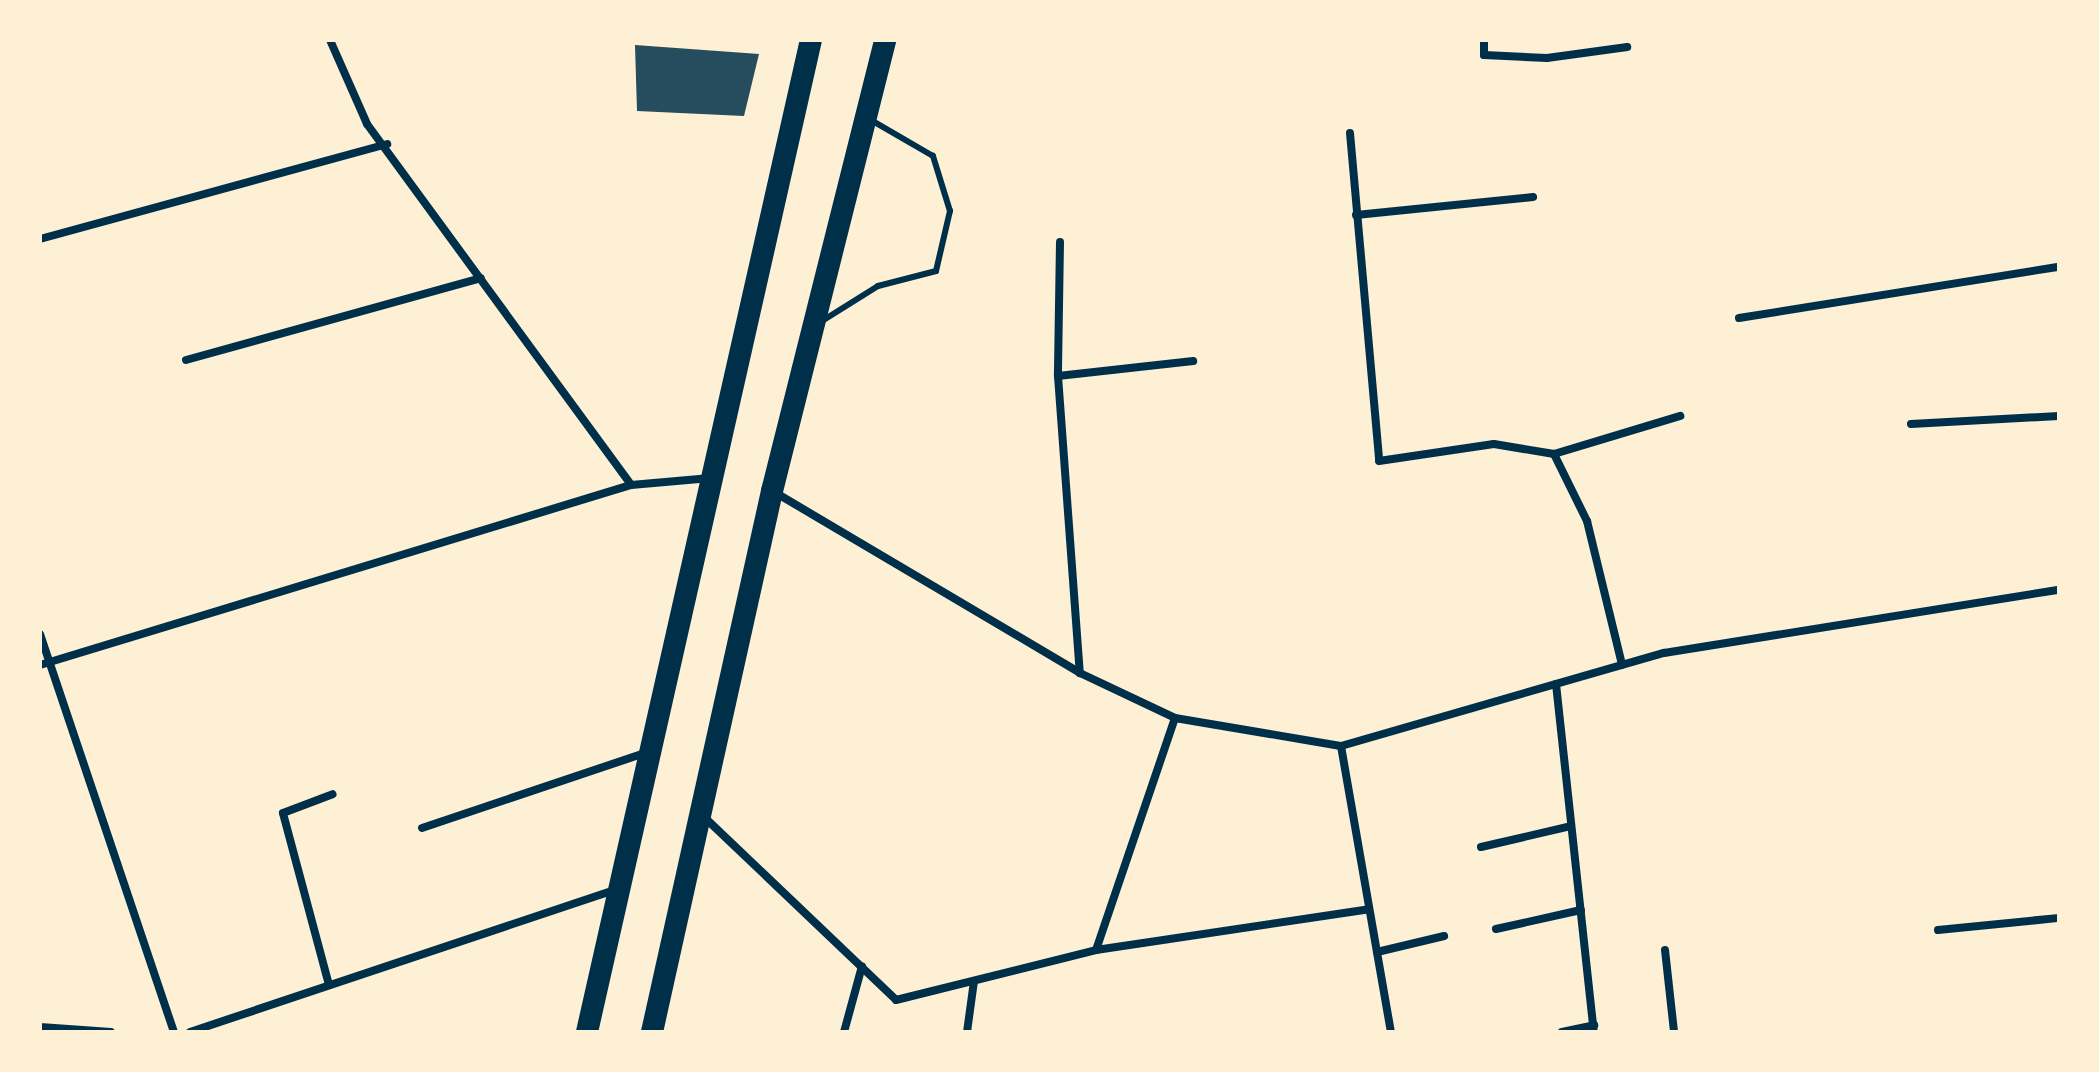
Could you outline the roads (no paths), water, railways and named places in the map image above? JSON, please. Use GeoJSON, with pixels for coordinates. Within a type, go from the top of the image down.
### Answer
{"type":"FeatureCollection","features":[{"type":"Feature","properties":{"kind":"highway"},"geometry":{"type":"LineString","coordinates":[[587,1032],[811,40]]}},
{"type":"Feature","properties":{"kind":"highway"},"geometry":{"type":"LineString","coordinates":[[652,1032],[808,335],[885,40]]}},
{"type":"Feature","properties":{"kind":"street"},"geometry":{"type":"LineString","coordinates":[[330,40],[367,124],[387,144],[631,485]]}},
{"type":"Feature","properties":{"kind":"street"},"geometry":{"type":"LineString","coordinates":[[1484,40],[1484,55],[1547,58],[1627,47]]}},
{"type":"Feature","properties":{"kind":"street"},"geometry":{"type":"LineString","coordinates":[[1350,133],[1379,461],[1494,444],[1554,454],[1680,416]]}},
{"type":"Feature","properties":{"kind":"street"},"geometry":{"type":"LineString","coordinates":[[40,239],[387,144]]}},
{"type":"Feature","properties":{"kind":"street"},"geometry":{"type":"LineString","coordinates":[[1356,215],[1533,197]]}},
{"type":"Feature","properties":{"kind":"street"},"geometry":{"type":"LineString","coordinates":[[1060,242],[1058,376],[1080,673]]}},
{"type":"Feature","properties":{"kind":"street"},"geometry":{"type":"LineString","coordinates":[[1739,318],[2059,267]]}},
{"type":"Feature","properties":{"kind":"street"},"geometry":{"type":"LineString","coordinates":[[186,360],[481,278]]}},
{"type":"Feature","properties":{"kind":"street"},"geometry":{"type":"LineString","coordinates":[[1058,376],[1193,361]]}},
{"type":"Feature","properties":{"kind":"street"},"geometry":{"type":"LineString","coordinates":[[1911,424],[2059,416]]}},
{"type":"Feature","properties":{"kind":"street"},"geometry":{"type":"LineString","coordinates":[[1554,454],[1587,521],[1622,665]]}},
{"type":"Feature","properties":{"kind":"street"},"geometry":{"type":"LineString","coordinates":[[40,665],[631,485],[712,477]]}},
{"type":"Feature","properties":{"kind":"street"},"geometry":{"type":"LineString","coordinates":[[772,491],[1080,673],[1175,718],[1341,746],[1622,665],[2059,590]]}},
{"type":"Feature","properties":{"kind":"street"},"geometry":{"type":"LineString","coordinates":[[40,634],[174,1032]]}},
{"type":"Feature","properties":{"kind":"street"},"geometry":{"type":"LineString","coordinates":[[1556,684],[1594,1029],[1562,1032]]}},
{"type":"Feature","properties":{"kind":"street"},"geometry":{"type":"LineString","coordinates":[[1096,950],[1175,718]]}},
{"type":"Feature","properties":{"kind":"street"},"geometry":{"type":"LineString","coordinates":[[1341,746],[1391,1032]]}},
{"type":"Feature","properties":{"kind":"street"},"geometry":{"type":"LineString","coordinates":[[422,828],[650,752]]}},
{"type":"Feature","properties":{"kind":"street"},"geometry":{"type":"LineString","coordinates":[[329,985],[283,813],[333,794]]}},
{"type":"Feature","properties":{"kind":"street"},"geometry":{"type":"LineString","coordinates":[[701,814],[896,1000],[1096,950],[1369,909]]}},
{"type":"Feature","properties":{"kind":"street"},"geometry":{"type":"LineString","coordinates":[[1481,847],[1571,826]]}},
{"type":"Feature","properties":{"kind":"street"},"geometry":{"type":"LineString","coordinates":[[190,1032],[619,888]]}},
{"type":"Feature","properties":{"kind":"street"},"geometry":{"type":"LineString","coordinates":[[1496,929],[1581,910]]}},
{"type":"Feature","properties":{"kind":"street"},"geometry":{"type":"LineString","coordinates":[[1938,930],[2059,918]]}},
{"type":"Feature","properties":{"kind":"street"},"geometry":{"type":"LineString","coordinates":[[1377,952],[1444,936]]}},
{"type":"Feature","properties":{"kind":"street"},"geometry":{"type":"LineString","coordinates":[[1665,950],[1674,1032]]}},
{"type":"Feature","properties":{"kind":"street"},"geometry":{"type":"LineString","coordinates":[[844,1032],[862,966]]}},
{"type":"Feature","properties":{"kind":"street"},"geometry":{"type":"LineString","coordinates":[[967,1032],[974,981]]}},
{"type":"Feature","properties":{"kind":"street"},"geometry":{"type":"LineString","coordinates":[[40,1027],[111,1032]]}},
{"type":"Feature","properties":{"kind":"lane"},"geometry":{"type":"LineString","coordinates":[[808,335],[835,308],[878,286],[936,271],[950,211],[933,156],[866,117]]}}]}
